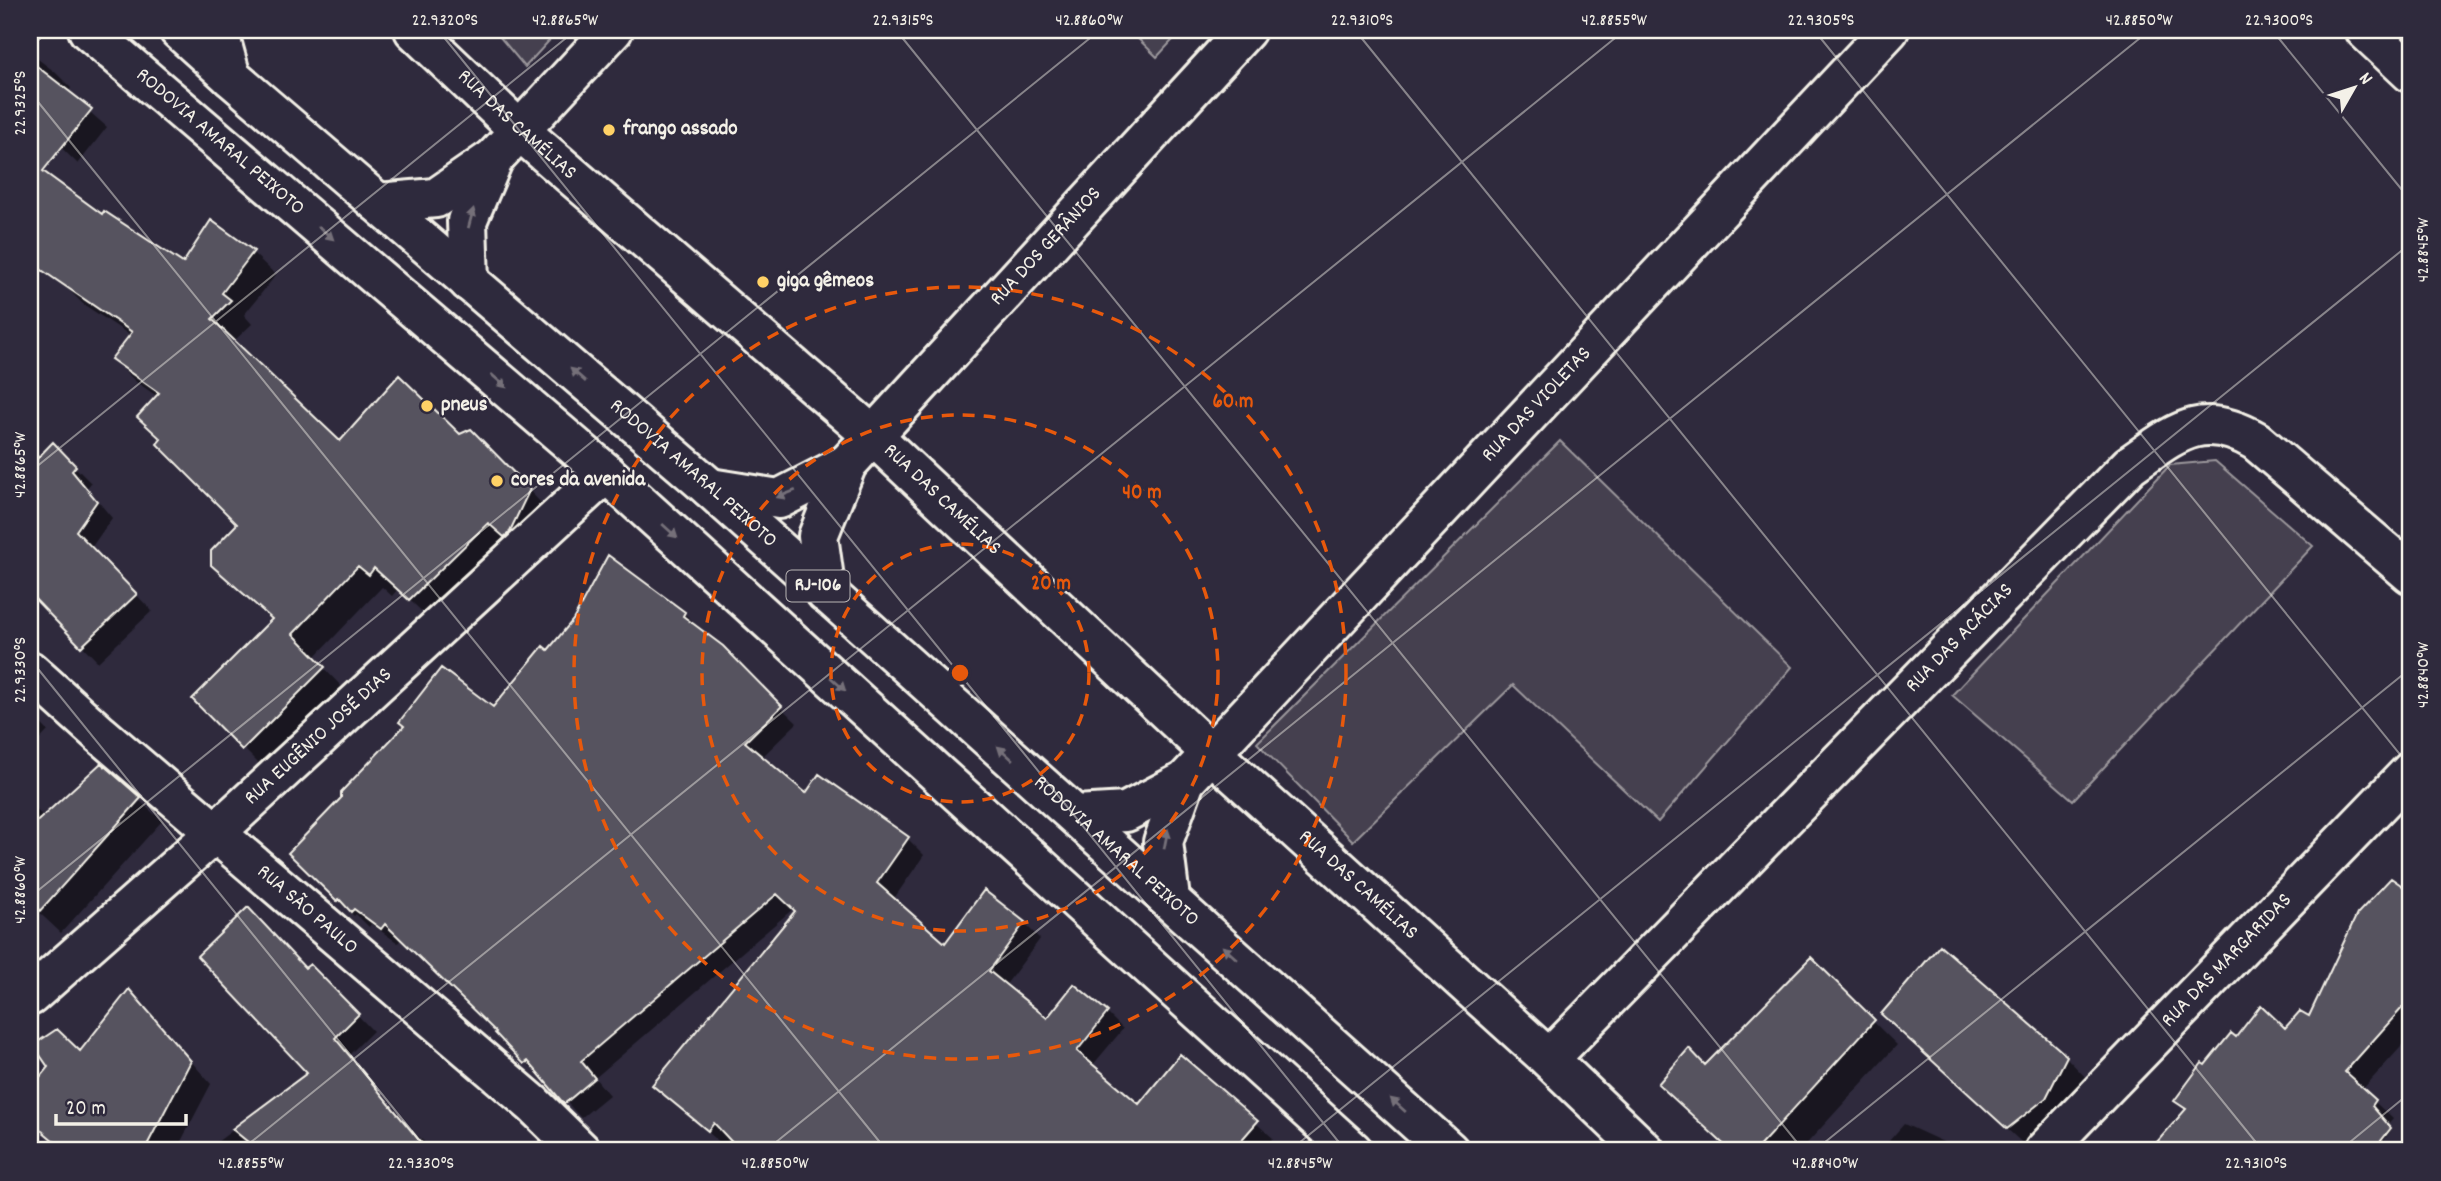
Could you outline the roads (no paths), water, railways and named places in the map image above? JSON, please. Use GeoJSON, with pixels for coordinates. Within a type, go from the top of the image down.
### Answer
{"type":"FeatureCollection","features":[{"type":"Feature","properties":{"kind":"main road","name":"RODOVIA AMARAL PEIXOTO"},"geometry":{"type":"LineString","coordinates":[[88,30],[606,473],[1353,1151]]}},
{"type":"Feature","properties":{"kind":"main road","name":"RODOVIA AMARAL PEIXOTO"},"geometry":{"type":"LineString","coordinates":[[179,30],[710,488],[1449,1151]]}},
{"type":"Feature","properties":{"kind":"main road"},"geometry":{"type":"LineString","coordinates":[[218,30],[231,77]]}},
{"type":"Feature","properties":{"kind":"main road","name":"RUA DAS CAMÉLIAS"},"geometry":{"type":"LineString","coordinates":[[414,30],[507,144],[872,435],[1211,753],[1549,1059],[1645,1151]]}},
{"type":"Feature","properties":{"kind":"main road"},"geometry":{"type":"LineString","coordinates":[[378,203],[436,198],[507,144],[613,30]]}},
{"type":"Feature","properties":{"kind":"main road","name":"RUA DOS GERÂNIOS"},"geometry":{"type":"LineString","coordinates":[[826,593],[818,536],[847,464],[1246,30]]}},
{"type":"Feature","properties":{"kind":"main road","name":"RUA DAS VIOLETAS"},"geometry":{"type":"LineString","coordinates":[[1076,815],[1126,812],[1185,781],[1889,30]]}},
{"type":"Feature","properties":{"kind":"main road"},"geometry":{"type":"LineString","coordinates":[[2365,30],[2411,73]]}},
{"type":"Feature","properties":{"kind":"main road"},"geometry":{"type":"LineString","coordinates":[[469,282],[467,221],[507,144]]}},
{"type":"Feature","properties":{"kind":"main road","name":"RUA DAS ACÁCIAS"},"geometry":{"type":"LineString","coordinates":[[1549,1059],[2130,466],[2186,429],[2214,425],[2237,430],[2256,441],[2411,575]]}},
{"type":"Feature","properties":{"kind":"main road","name":"RUA DOS GERÂNIOS"},"geometry":{"type":"LineString","coordinates":[[710,488],[779,499],[847,464]]}},
{"type":"Feature","properties":{"kind":"main road","name":"RUA EUGÊNIO JOSÉ DIAS"},"geometry":{"type":"LineString","coordinates":[[30,996],[215,833],[606,473]]}},
{"type":"Feature","properties":{"kind":"main road","name":"RUA SÃO PAULO"},"geometry":{"type":"LineString","coordinates":[[30,671],[533,1104],[581,1151]]}},
{"type":"Feature","properties":{"kind":"main road","name":"RUA DAS MARGARIDAS"},"geometry":{"type":"LineString","coordinates":[[2044,1151],[2411,771]]}},
{"type":"Feature","properties":{"kind":"main road","name":"RUA DAS VIOLETAS"},"geometry":{"type":"LineString","coordinates":[[1170,899],[1163,842],[1185,781]]}},
{"type":"Feature","properties":{"kind":"place","name":"frango assado"},"geometry":{"type":"Point","coordinates":[609,130]}},
{"type":"Feature","properties":{"kind":"place","name":"giga gêmeos"},"geometry":{"type":"Point","coordinates":[763,282]}},
{"type":"Feature","properties":{"kind":"place","name":"pneus"},"geometry":{"type":"Point","coordinates":[427,406]}},
{"type":"Feature","properties":{"kind":"place","name":"cores da avenida"},"geometry":{"type":"Point","coordinates":[497,481]}}]}
